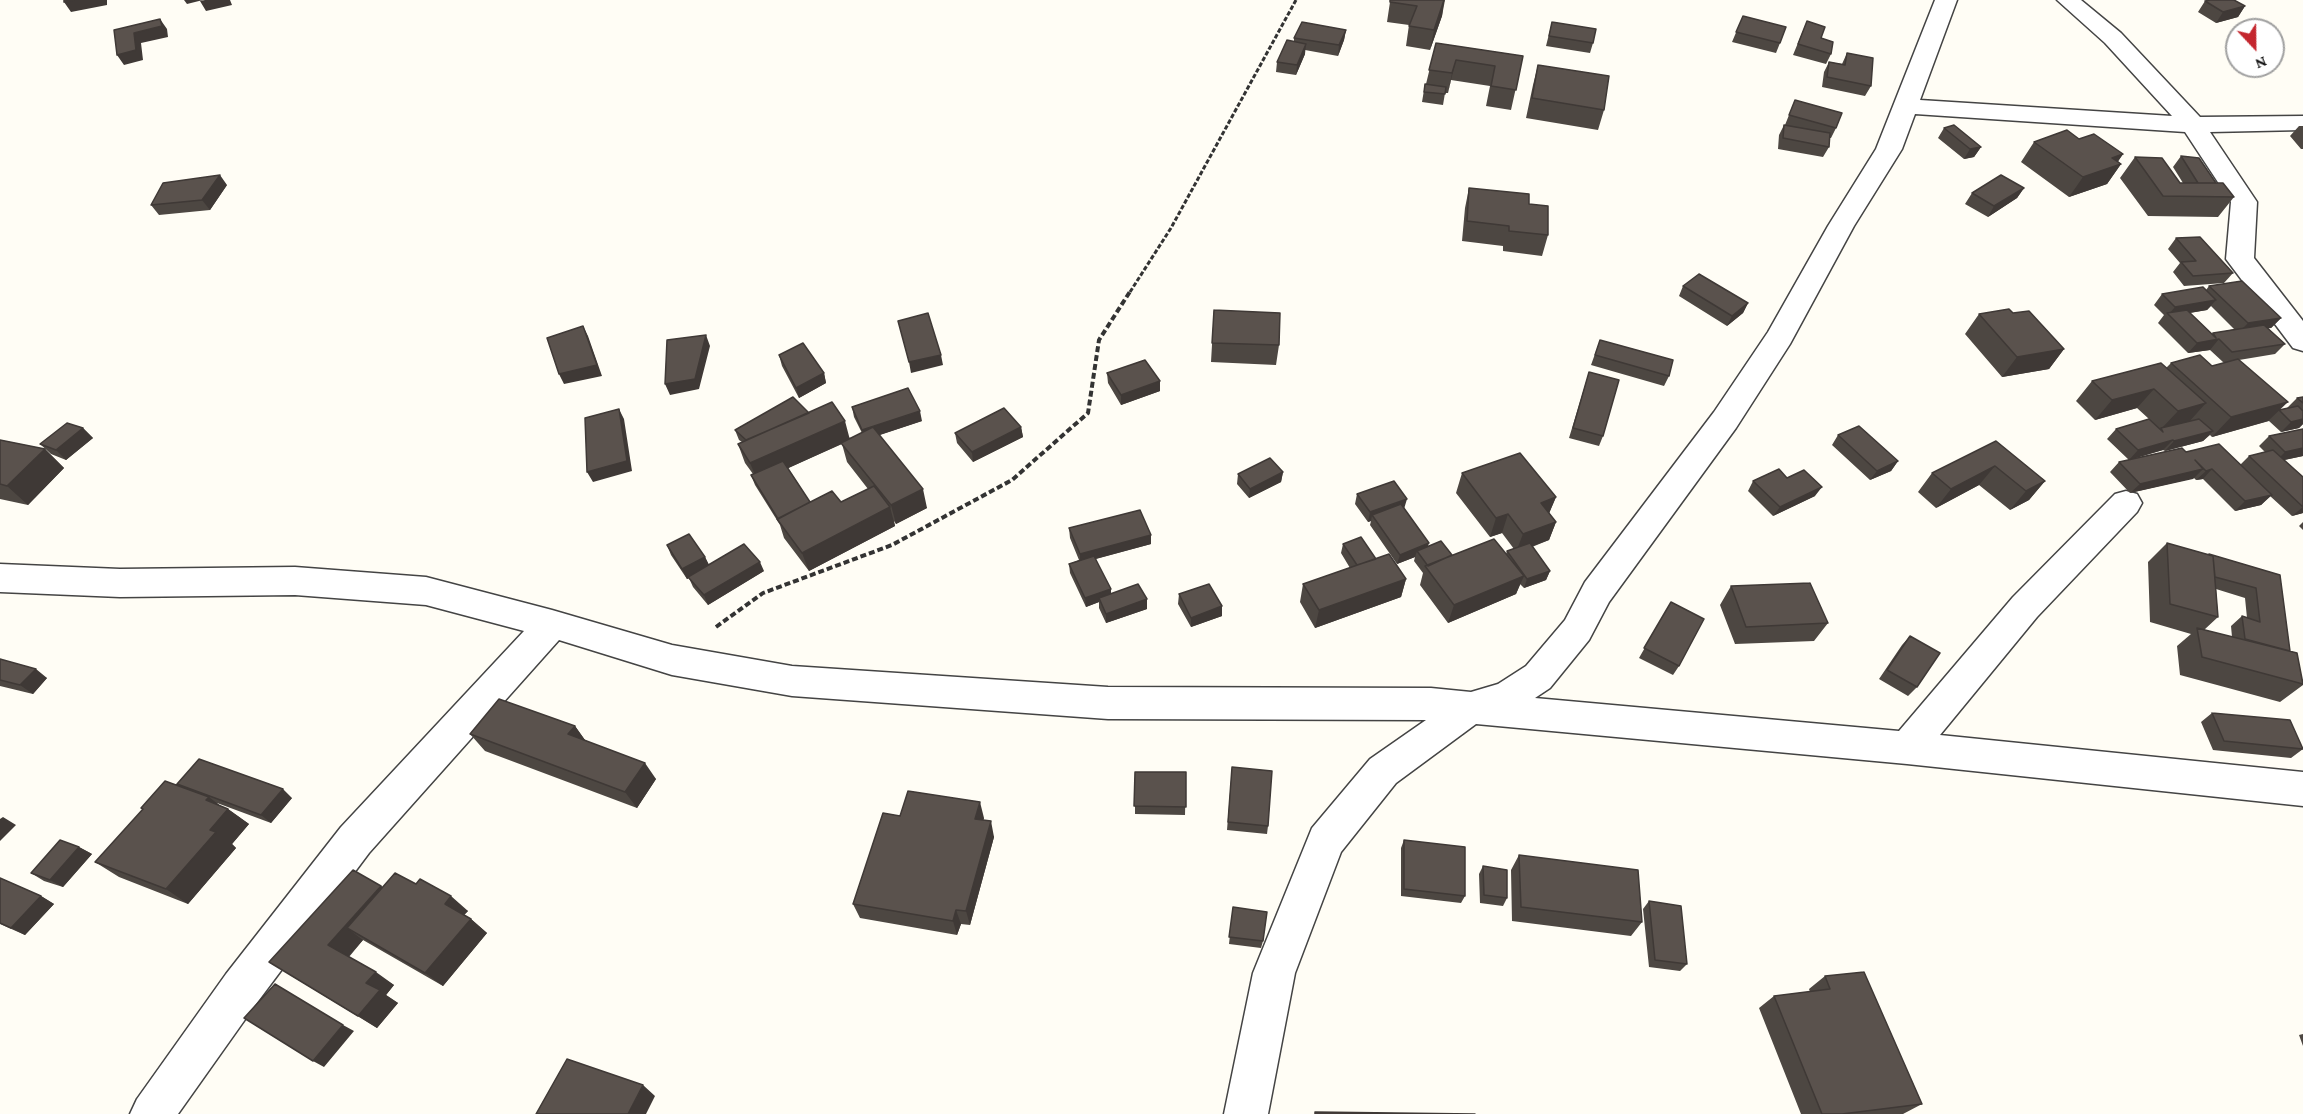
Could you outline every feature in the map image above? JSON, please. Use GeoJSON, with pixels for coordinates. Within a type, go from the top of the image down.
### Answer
{"type":"FeatureCollection","features":[{"type":"Feature","properties":{"kind":"street"},"geometry":{"type":"LineString","coordinates":[[1246,1114],[1274,973],[1326,841],[1383,771],[1470,708],[1508,697],[1538,677],[1577,630],[1597,592],[1725,420],[1780,337],[1841,226],[1889,149],[1946,0]]}},
{"type":"Feature","properties":{"kind":"street"},"geometry":{"type":"LineString","coordinates":[[2068,0],[2113,38],[2193,125],[2244,202],[2240,259],[2303,341]]}},
{"type":"Feature","properties":{"kind":"street"},"geometry":{"type":"LineString","coordinates":[[1905,106],[2193,125],[2303,123]]}},
{"type":"Feature","properties":{"kind":"street"},"geometry":{"type":"LineString","coordinates":[[1907,748],[2025,607],[2126,503]]}},
{"type":"Feature","properties":{"kind":"street"},"geometry":{"type":"LineString","coordinates":[[0,578],[120,583],[295,581],[426,591],[552,624],[672,660],[792,681],[1108,703],[1431,704],[1907,748],[2303,789]]}},
{"type":"Feature","properties":{"kind":"street"},"geometry":{"type":"LineString","coordinates":[[152,1114],[241,989],[355,840],[552,624]]}},
{"type":"Feature","properties":{"kind":"path"},"geometry":{"type":"LineString","coordinates":[[672,660],[763,592],[892,545],[1012,480],[1088,413],[1099,340],[1171,228],[1296,0]]}},
{"type":"Feature","properties":{"kind":"building"},"geometry":{"type":"Polygon","coordinates":[[[1390,0],[1444,0],[1434,30],[1409,26],[1417,6],[1390,2],[1390,0]]]}},
{"type":"Feature","properties":{"kind":"building"},"geometry":{"type":"Polygon","coordinates":[[[2234,0],[2245,6],[2223,12],[2205,1],[2234,0]]]}},
{"type":"Feature","properties":{"kind":"building"},"geometry":{"type":"Polygon","coordinates":[[[1743,16],[1786,27],[1780,43],[1736,32],[1743,16]]]}},
{"type":"Feature","properties":{"kind":"building"},"geometry":{"type":"Polygon","coordinates":[[[160,19],[162,26],[134,33],[136,50],[117,55],[114,30],[160,19]]]}},
{"type":"Feature","properties":{"kind":"building"},"geometry":{"type":"Polygon","coordinates":[[[1807,21],[1825,27],[1821,38],[1833,42],[1831,54],[1798,44],[1807,21]]]}},
{"type":"Feature","properties":{"kind":"building"},"geometry":{"type":"Polygon","coordinates":[[[1302,22],[1346,30],[1339,45],[1294,38],[1302,22]]]}},
{"type":"Feature","properties":{"kind":"building"},"geometry":{"type":"Polygon","coordinates":[[[1552,22],[1596,29],[1593,43],[1549,36],[1552,22]]]}},
{"type":"Feature","properties":{"kind":"building"},"geometry":{"type":"Polygon","coordinates":[[[1287,40],[1306,44],[1297,65],[1277,62],[1287,40]]]}},
{"type":"Feature","properties":{"kind":"building"},"geometry":{"type":"Polygon","coordinates":[[[1436,43],[1523,56],[1516,90],[1491,86],[1495,66],[1456,60],[1452,73],[1429,70],[1436,43]]]}},
{"type":"Feature","properties":{"kind":"building"},"geometry":{"type":"Polygon","coordinates":[[[1847,53],[1873,58],[1871,86],[1827,77],[1829,62],[1845,65],[1847,53]]]}},
{"type":"Feature","properties":{"kind":"building"},"geometry":{"type":"Polygon","coordinates":[[[1538,65],[1609,76],[1604,110],[1532,98],[1538,65]]]}},
{"type":"Feature","properties":{"kind":"building"},"geometry":{"type":"Polygon","coordinates":[[[1425,84],[1446,87],[1445,94],[1424,92],[1425,84]]]}},
{"type":"Feature","properties":{"kind":"building"},"geometry":{"type":"Polygon","coordinates":[[[1795,100],[1842,113],[1836,128],[1789,115],[1795,100]]]}},
{"type":"Feature","properties":{"kind":"building"},"geometry":{"type":"Polygon","coordinates":[[[1784,125],[1830,133],[1829,147],[1783,138],[1784,125]]]}},
{"type":"Feature","properties":{"kind":"building"},"geometry":{"type":"Polygon","coordinates":[[[1954,125],[1981,147],[1970,149],[1944,128],[1954,125]]]}},
{"type":"Feature","properties":{"kind":"building"},"geometry":{"type":"Polygon","coordinates":[[[2067,130],[2079,139],[2094,134],[2123,154],[2112,158],[2121,164],[2083,177],[2034,142],[2067,130]]]}},
{"type":"Feature","properties":{"kind":"building"},"geometry":{"type":"Polygon","coordinates":[[[2181,156],[2199,158],[2216,183],[2198,183],[2181,156]]]}},
{"type":"Feature","properties":{"kind":"building"},"geometry":{"type":"Polygon","coordinates":[[[2135,157],[2162,158],[2180,183],[2223,183],[2234,197],[2163,196],[2135,157]]]}},
{"type":"Feature","properties":{"kind":"building"},"geometry":{"type":"Polygon","coordinates":[[[220,175],[202,200],[151,205],[163,183],[220,175]]]}},
{"type":"Feature","properties":{"kind":"building"},"geometry":{"type":"Polygon","coordinates":[[[2001,175],[2024,188],[1994,206],[1972,193],[2001,175]]]}},
{"type":"Feature","properties":{"kind":"building"},"geometry":{"type":"Polygon","coordinates":[[[1469,188],[1529,194],[1529,204],[1548,206],[1548,235],[1509,231],[1509,226],[1467,221],[1469,188]]]}},
{"type":"Feature","properties":{"kind":"building"},"geometry":{"type":"Polygon","coordinates":[[[2200,237],[2233,273],[2193,276],[2181,262],[2196,261],[2176,238],[2200,237]]]}},
{"type":"Feature","properties":{"kind":"building"},"geometry":{"type":"Polygon","coordinates":[[[1699,274],[1748,303],[1732,316],[1683,286],[1699,274]]]}},
{"type":"Feature","properties":{"kind":"building"},"geometry":{"type":"Polygon","coordinates":[[[2242,281],[2281,318],[2248,323],[2209,286],[2242,281]]]}},
{"type":"Feature","properties":{"kind":"building"},"geometry":{"type":"Polygon","coordinates":[[[2203,287],[2216,300],[2175,307],[2162,294],[2203,287]]]}},
{"type":"Feature","properties":{"kind":"building"},"geometry":{"type":"Polygon","coordinates":[[[2009,309],[2013,313],[2029,311],[2064,349],[2017,357],[1979,314],[2009,309]]]}},
{"type":"Feature","properties":{"kind":"building"},"geometry":{"type":"Polygon","coordinates":[[[1214,310],[1280,313],[1279,345],[1212,343],[1214,310]]]}},
{"type":"Feature","properties":{"kind":"building"},"geometry":{"type":"Polygon","coordinates":[[[2187,310],[2216,338],[2213,333],[2264,325],[2285,344],[2232,352],[2219,339],[2197,343],[2167,313],[2187,310]]]}},
{"type":"Feature","properties":{"kind":"building"},"geometry":{"type":"Polygon","coordinates":[[[928,313],[941,355],[909,362],[898,321],[928,313]]]}},
{"type":"Feature","properties":{"kind":"building"},"geometry":{"type":"Polygon","coordinates":[[[583,326],[597,365],[559,374],[547,338],[583,326]]]}},
{"type":"Feature","properties":{"kind":"building"},"geometry":{"type":"Polygon","coordinates":[[[706,335],[695,379],[665,384],[667,340],[706,335]]]}},
{"type":"Feature","properties":{"kind":"building"},"geometry":{"type":"Polygon","coordinates":[[[1600,340],[1673,360],[1669,376],[1595,355],[1600,340]]]}},
{"type":"Feature","properties":{"kind":"building"},"geometry":{"type":"Polygon","coordinates":[[[803,343],[824,373],[796,388],[779,355],[803,343]]]}},
{"type":"Feature","properties":{"kind":"building"},"geometry":{"type":"Polygon","coordinates":[[[2200,355],[2212,366],[2238,359],[2288,402],[2231,417],[2171,363],[2200,355]]]}},
{"type":"Feature","properties":{"kind":"building"},"geometry":{"type":"Polygon","coordinates":[[[1145,360],[1160,381],[1121,395],[1107,373],[1145,360]]]}},
{"type":"Feature","properties":{"kind":"building"},"geometry":{"type":"Polygon","coordinates":[[[2161,363],[2206,403],[2178,411],[2154,389],[2112,400],[2092,381],[2161,363]]]}},
{"type":"Feature","properties":{"kind":"building"},"geometry":{"type":"Polygon","coordinates":[[[1589,372],[1619,380],[1603,436],[1573,428],[1589,372]]]}},
{"type":"Feature","properties":{"kind":"building"},"geometry":{"type":"Polygon","coordinates":[[[908,388],[920,411],[862,430],[852,407],[908,388]]]}},
{"type":"Feature","properties":{"kind":"building"},"geometry":{"type":"Polygon","coordinates":[[[793,397],[809,413],[746,440],[735,430],[793,397]]]}},
{"type":"Feature","properties":{"kind":"building"},"geometry":{"type":"Polygon","coordinates":[[[832,402],[845,421],[750,463],[738,444],[832,402]]]}},
{"type":"Feature","properties":{"kind":"building"},"geometry":{"type":"Polygon","coordinates":[[[2298,406],[2303,411],[2303,419],[2291,422],[2279,410],[2298,406]]]}},
{"type":"Feature","properties":{"kind":"building"},"geometry":{"type":"Polygon","coordinates":[[[1004,408],[1021,427],[972,452],[955,433],[1004,408]]]}},
{"type":"Feature","properties":{"kind":"building"},"geometry":{"type":"Polygon","coordinates":[[[619,409],[627,461],[587,472],[585,418],[619,409]]]}},
{"type":"Feature","properties":{"kind":"building"},"geometry":{"type":"Polygon","coordinates":[[[2149,419],[2163,432],[2161,428],[2199,419],[2213,431],[2138,450],[2116,429],[2149,419]]]}},
{"type":"Feature","properties":{"kind":"building"},"geometry":{"type":"Polygon","coordinates":[[[67,423],[83,428],[56,450],[40,444],[67,423]]]}},
{"type":"Feature","properties":{"kind":"building"},"geometry":{"type":"Polygon","coordinates":[[[1859,426],[1898,461],[1877,471],[1838,435],[1859,426]]]}},
{"type":"Feature","properties":{"kind":"building"},"geometry":{"type":"Polygon","coordinates":[[[873,427],[923,489],[891,505],[841,443],[873,427]]]}},
{"type":"Feature","properties":{"kind":"building"},"geometry":{"type":"Polygon","coordinates":[[[2303,429],[2303,448],[2285,452],[2269,436],[2303,429]]]}},
{"type":"Feature","properties":{"kind":"building"},"geometry":{"type":"Polygon","coordinates":[[[0,440],[45,449],[7,486],[0,484],[0,440]]]}},
{"type":"Feature","properties":{"kind":"building"},"geometry":{"type":"Polygon","coordinates":[[[1996,441],[2045,481],[2026,491],[1995,466],[1951,489],[1932,473],[1996,441]]]}},
{"type":"Feature","properties":{"kind":"building"},"geometry":{"type":"Polygon","coordinates":[[[2219,444],[2272,495],[2245,501],[2212,469],[2206,471],[2195,460],[2203,469],[2140,484],[2119,462],[2182,448],[2186,452],[2219,444]]]}},
{"type":"Feature","properties":{"kind":"building"},"geometry":{"type":"Polygon","coordinates":[[[2273,450],[2303,477],[2303,507],[2249,456],[2273,450]]]}},
{"type":"Feature","properties":{"kind":"building"},"geometry":{"type":"Polygon","coordinates":[[[1520,453],[1556,497],[1541,503],[1556,522],[1523,534],[1508,514],[1496,518],[1462,473],[1520,453]]]}},
{"type":"Feature","properties":{"kind":"building"},"geometry":{"type":"Polygon","coordinates":[[[1270,458],[1283,472],[1250,489],[1238,474],[1270,458]]]}},
{"type":"Feature","properties":{"kind":"building"},"geometry":{"type":"Polygon","coordinates":[[[783,461],[810,502],[778,519],[751,475],[783,461]]]}},
{"type":"Feature","properties":{"kind":"building"},"geometry":{"type":"Polygon","coordinates":[[[1779,469],[1787,478],[1804,470],[1822,487],[1780,507],[1753,481],[1779,469]]]}},
{"type":"Feature","properties":{"kind":"building"},"geometry":{"type":"Polygon","coordinates":[[[1394,481],[1407,499],[1370,512],[1357,494],[1394,481]]]}},
{"type":"Feature","properties":{"kind":"building"},"geometry":{"type":"Polygon","coordinates":[[[874,486],[890,507],[802,553],[777,519],[832,491],[841,502],[874,486]]]}},
{"type":"Feature","properties":{"kind":"building"},"geometry":{"type":"Polygon","coordinates":[[[1401,504],[1429,543],[1400,555],[1372,515],[1401,504]]]}},
{"type":"Feature","properties":{"kind":"building"},"geometry":{"type":"Polygon","coordinates":[[[1140,510],[1151,535],[1080,554],[1069,528],[1140,510]]]}},
{"type":"Feature","properties":{"kind":"building"},"geometry":{"type":"Polygon","coordinates":[[[689,534],[705,557],[682,569],[667,545],[689,534]]]}},
{"type":"Feature","properties":{"kind":"building"},"geometry":{"type":"Polygon","coordinates":[[[1361,537],[1376,559],[1357,565],[1343,544],[1361,537]]]}},
{"type":"Feature","properties":{"kind":"building"},"geometry":{"type":"Polygon","coordinates":[[[1494,539],[1524,576],[1454,605],[1425,566],[1494,539]]]}},
{"type":"Feature","properties":{"kind":"building"},"geometry":{"type":"Polygon","coordinates":[[[1441,541],[1452,555],[1428,566],[1417,551],[1441,541]]]}},
{"type":"Feature","properties":{"kind":"building"},"geometry":{"type":"Polygon","coordinates":[[[1530,543],[1550,571],[1527,579],[1507,551],[1530,543]]]}},
{"type":"Feature","properties":{"kind":"building"},"geometry":{"type":"Polygon","coordinates":[[[2167,543],[2213,556],[2218,617],[2170,604],[2167,543]]]}},
{"type":"Feature","properties":{"kind":"building"},"geometry":{"type":"Polygon","coordinates":[[[744,544],[760,562],[704,595],[688,577],[744,544]]]}},
{"type":"Feature","properties":{"kind":"building"},"geometry":{"type":"Polygon","coordinates":[[[1389,554],[1406,579],[1319,610],[1303,584],[1389,554]]]}},
{"type":"Feature","properties":{"kind":"building"},"geometry":{"type":"Polygon","coordinates":[[[2209,554],[2280,575],[2290,651],[2245,639],[2242,616],[2260,622],[2256,588],[2215,577],[2213,556],[2209,554]]]}},
{"type":"Feature","properties":{"kind":"building"},"geometry":{"type":"Polygon","coordinates":[[[1094,556],[1111,589],[1085,598],[1069,564],[1094,556]]]}},
{"type":"Feature","properties":{"kind":"building"},"geometry":{"type":"Polygon","coordinates":[[[1810,583],[1828,623],[1746,627],[1731,586],[1810,583]]]}},
{"type":"Feature","properties":{"kind":"building"},"geometry":{"type":"Polygon","coordinates":[[[1138,584],[1147,599],[1106,614],[1099,598],[1138,584]]]}},
{"type":"Feature","properties":{"kind":"building"},"geometry":{"type":"Polygon","coordinates":[[[1209,584],[1222,606],[1191,618],[1179,594],[1209,584]]]}},
{"type":"Feature","properties":{"kind":"building"},"geometry":{"type":"Polygon","coordinates":[[[1671,602],[1704,619],[1679,666],[1644,648],[1671,602]]]}},
{"type":"Feature","properties":{"kind":"building"},"geometry":{"type":"Polygon","coordinates":[[[2197,628],[2297,653],[2303,684],[2202,657],[2197,628]]]}},
{"type":"Feature","properties":{"kind":"building"},"geometry":{"type":"Polygon","coordinates":[[[1910,636],[1940,653],[1917,687],[1887,670],[1910,636]]]}},
{"type":"Feature","properties":{"kind":"building"},"geometry":{"type":"Polygon","coordinates":[[[0,659],[36,669],[20,685],[0,680],[0,659]]]}},
{"type":"Feature","properties":{"kind":"building"},"geometry":{"type":"Polygon","coordinates":[[[499,699],[575,726],[568,734],[645,763],[625,792],[470,734],[499,699]]]}},
{"type":"Feature","properties":{"kind":"building"},"geometry":{"type":"Polygon","coordinates":[[[2212,713],[2290,720],[2303,749],[2224,741],[2212,713]]]}},
{"type":"Feature","properties":{"kind":"building"},"geometry":{"type":"Polygon","coordinates":[[[199,759],[283,789],[261,815],[177,784],[199,759]]]}},
{"type":"Feature","properties":{"kind":"building"},"geometry":{"type":"Polygon","coordinates":[[[1232,767],[1272,771],[1268,826],[1228,822],[1232,767]]]}},
{"type":"Feature","properties":{"kind":"building"},"geometry":{"type":"Polygon","coordinates":[[[1135,772],[1186,772],[1186,807],[1134,806],[1135,772]]]}},
{"type":"Feature","properties":{"kind":"building"},"geometry":{"type":"Polygon","coordinates":[[[165,781],[209,797],[206,800],[228,809],[210,830],[216,832],[166,889],[95,862],[165,781]]]}},
{"type":"Feature","properties":{"kind":"building"},"geometry":{"type":"Polygon","coordinates":[[[908,791],[980,802],[975,819],[991,821],[966,911],[956,910],[953,921],[853,904],[883,813],[900,816],[908,791]]]}},
{"type":"Feature","properties":{"kind":"building"},"geometry":{"type":"Polygon","coordinates":[[[60,840],[79,847],[50,880],[31,873],[60,840]]]}},
{"type":"Feature","properties":{"kind":"building"},"geometry":{"type":"Polygon","coordinates":[[[1404,840],[1465,847],[1465,896],[1404,889],[1404,840]]]}},
{"type":"Feature","properties":{"kind":"building"},"geometry":{"type":"Polygon","coordinates":[[[1519,855],[1638,870],[1642,922],[1521,907],[1519,855]]]}},
{"type":"Feature","properties":{"kind":"building"},"geometry":{"type":"Polygon","coordinates":[[[1483,866],[1507,870],[1507,898],[1484,895],[1483,866]]]}},
{"type":"Feature","properties":{"kind":"building"},"geometry":{"type":"Polygon","coordinates":[[[353,870],[381,886],[328,945],[376,972],[366,983],[380,990],[358,1016],[269,962],[353,870]]]}},
{"type":"Feature","properties":{"kind":"building"},"geometry":{"type":"Polygon","coordinates":[[[395,873],[416,884],[420,879],[451,896],[445,904],[471,919],[425,973],[347,928],[395,873]]]}},
{"type":"Feature","properties":{"kind":"building"},"geometry":{"type":"Polygon","coordinates":[[[0,878],[41,896],[11,928],[0,923],[0,878]]]}},
{"type":"Feature","properties":{"kind":"building"},"geometry":{"type":"Polygon","coordinates":[[[1649,901],[1681,906],[1687,964],[1655,960],[1649,901]]]}},
{"type":"Feature","properties":{"kind":"building"},"geometry":{"type":"Polygon","coordinates":[[[1233,907],[1267,912],[1263,941],[1229,937],[1233,907]]]}},
{"type":"Feature","properties":{"kind":"building"},"geometry":{"type":"Polygon","coordinates":[[[1864,972],[1922,1104],[1842,1114],[1822,1114],[1774,996],[1830,989],[1825,976],[1864,972]]]}},
{"type":"Feature","properties":{"kind":"building"},"geometry":{"type":"Polygon","coordinates":[[[275,984],[343,1025],[313,1061],[244,1018],[275,984]]]}},
{"type":"Feature","properties":{"kind":"building"},"geometry":{"type":"Polygon","coordinates":[[[567,1059],[643,1085],[628,1114],[536,1114],[567,1059]]]}},
{"type":"Feature","properties":{"kind":"building"},"geometry":{"type":"Polygon","coordinates":[[[1315,1112],[1475,1114],[1315,1114],[1315,1112]]]}}]}
